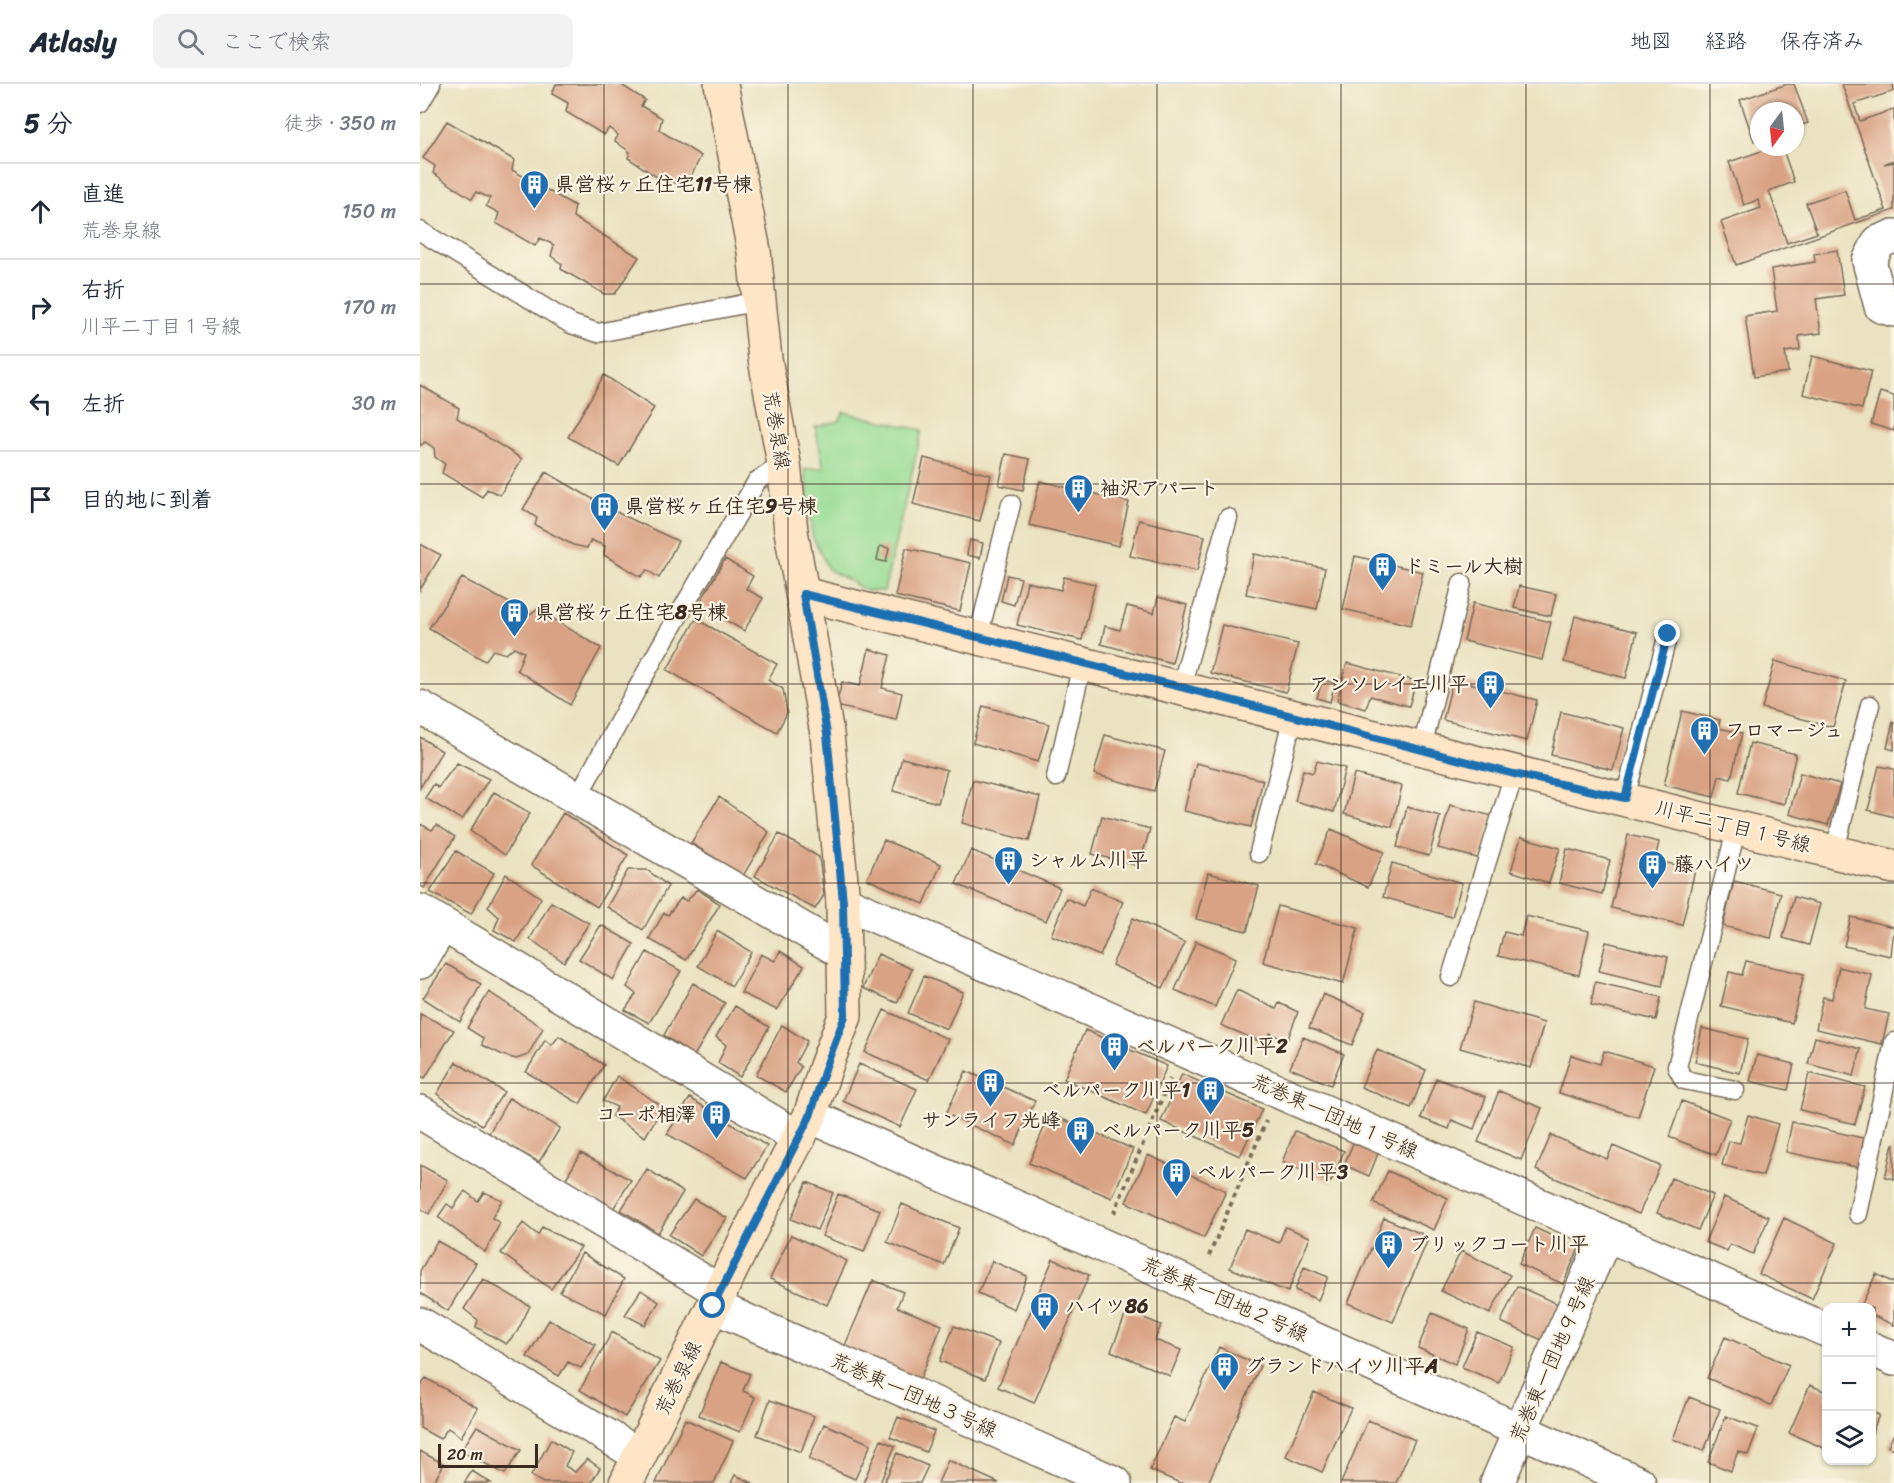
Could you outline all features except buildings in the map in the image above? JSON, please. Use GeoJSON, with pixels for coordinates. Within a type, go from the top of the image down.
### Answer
{"type":"FeatureCollection","features":[{"type":"Feature","properties":{"kind":"street","name":"荒巻泉線"},"geometry":{"type":"LineString","coordinates":[[633,1469],[805,1127],[845,1016],[843,902],[827,734],[791,531],[784,464],[765,359],[754,251],[721,84]]}},
{"type":"Feature","properties":{"kind":"street"},"geometry":{"type":"LineString","coordinates":[[1894,236],[1879,242],[1869,261],[1881,306],[1894,310]]}},
{"type":"Feature","properties":{"kind":"street","name":"川平二丁目１号線"},"geometry":{"type":"LineString","coordinates":[[803,594],[1422,748],[1514,774],[1625,798],[1894,867]]}},
{"type":"Feature","properties":{"kind":"street"},"geometry":{"type":"LineString","coordinates":[[420,707],[844,953]]}},
{"type":"Feature","properties":{"kind":"street","name":"荒巻東一団地１号線"},"geometry":{"type":"LineString","coordinates":[[843,902],[1822,1328]]}},
{"type":"Feature","properties":{"kind":"street"},"geometry":{"type":"LineString","coordinates":[[420,962],[431,918]]}},
{"type":"Feature","properties":{"kind":"street","name":"荒巻東一団地２号線"},"geometry":{"type":"LineString","coordinates":[[431,918],[805,1127],[1101,1244],[1639,1483]]}},
{"type":"Feature","properties":{"kind":"street","name":"荒巻東一団地３号線"},"geometry":{"type":"LineString","coordinates":[[420,1112],[717,1299],[1115,1483]]}},
{"type":"Feature","properties":{"kind":"street","name":"荒巻東一団地９号線"},"geometry":{"type":"LineString","coordinates":[[1497,1483],[1606,1235]]}},
{"type":"Feature","properties":{"kind":"street"},"geometry":{"type":"LineString","coordinates":[[420,1324],[633,1469]]}},
{"type":"Feature","properties":{"kind":"street"},"geometry":{"type":"LineString","coordinates":[[1876,1351],[1894,1359]]}},
{"type":"Feature","properties":{"kind":"lane"},"geometry":{"type":"LineString","coordinates":[[420,103],[431,84]]}},
{"type":"Feature","properties":{"kind":"lane"},"geometry":{"type":"LineString","coordinates":[[420,231],[571,324],[598,333],[759,301]]}},
{"type":"Feature","properties":{"kind":"lane"},"geometry":{"type":"LineString","coordinates":[[577,798],[659,649],[757,482],[784,464]]}},
{"type":"Feature","properties":{"kind":"lane"},"geometry":{"type":"LineString","coordinates":[[978,638],[1011,504]]}},
{"type":"Feature","properties":{"kind":"lane"},"geometry":{"type":"LineString","coordinates":[[1181,687],[1228,518]]}},
{"type":"Feature","properties":{"kind":"lane"},"geometry":{"type":"LineString","coordinates":[[1422,748],[1462,583]]}},
{"type":"Feature","properties":{"kind":"lane"},"geometry":{"type":"LineString","coordinates":[[1625,798],[1668,634]]}},
{"type":"Feature","properties":{"kind":"lane"},"geometry":{"type":"LineString","coordinates":[[1056,777],[1082,664]]}},
{"type":"Feature","properties":{"kind":"lane"},"geometry":{"type":"LineString","coordinates":[[1835,851],[1870,705]]}},
{"type":"Feature","properties":{"kind":"lane"},"geometry":{"type":"LineString","coordinates":[[1260,853],[1293,716]]}},
{"type":"Feature","properties":{"kind":"lane"},"geometry":{"type":"LineString","coordinates":[[1451,977],[1514,774]]}},
{"type":"Feature","properties":{"kind":"lane"},"geometry":{"type":"LineString","coordinates":[[1735,1090],[1684,1080],[1677,1067],[1737,826]]}},
{"type":"Feature","properties":{"kind":"lane"},"geometry":{"type":"LineString","coordinates":[[1858,1214],[1894,1042]]}},
{"type":"Feature","properties":{"kind":"path"},"geometry":{"type":"LineString","coordinates":[[1101,1244],[1182,1050]]}},
{"type":"Feature","properties":{"kind":"path"},"geometry":{"type":"LineString","coordinates":[[1196,1287],[1279,1091]]}},
{"type":"Feature","properties":{"kind":"green space"},"geometry":{"type":"Polygon","coordinates":[[[844,412],[922,430],[884,591],[867,591],[828,569],[812,535],[805,469],[824,468],[815,427],[839,421],[844,412]]]}},
{"type":"Feature","properties":{"kind":"place","name":"県営桜ヶ丘住宅11号棟"},"geometry":{"type":"Point","coordinates":[534,210]}},
{"type":"Feature","properties":{"kind":"place","name":"袖沢アパート"},"geometry":{"type":"Point","coordinates":[1079,514]}},
{"type":"Feature","properties":{"kind":"place","name":"県営桜ヶ丘住宅9号棟"},"geometry":{"type":"Point","coordinates":[604,532]}},
{"type":"Feature","properties":{"kind":"place","name":"ドミール大樹"},"geometry":{"type":"Point","coordinates":[1383,592]}},
{"type":"Feature","properties":{"kind":"place","name":"県営桜ヶ丘住宅8号棟"},"geometry":{"type":"Point","coordinates":[514,638]}},
{"type":"Feature","properties":{"kind":"place","name":"アンソレイエ川平"},"geometry":{"type":"Point","coordinates":[1490,710]}},
{"type":"Feature","properties":{"kind":"place","name":"フロマージュ"},"geometry":{"type":"Point","coordinates":[1704,756]}},
{"type":"Feature","properties":{"kind":"place","name":"シャルム川平"},"geometry":{"type":"Point","coordinates":[1008,886]}},
{"type":"Feature","properties":{"kind":"place","name":"藤ハイツ"},"geometry":{"type":"Point","coordinates":[1653,890]}},
{"type":"Feature","properties":{"kind":"place","name":"ベルパーク川平2"},"geometry":{"type":"Point","coordinates":[1115,1072]}},
{"type":"Feature","properties":{"kind":"place","name":"サンライフ光峰"},"geometry":{"type":"Point","coordinates":[991,1108]}},
{"type":"Feature","properties":{"kind":"place","name":"ベルパーク川平1"},"geometry":{"type":"Point","coordinates":[1211,1116]}},
{"type":"Feature","properties":{"kind":"place","name":"コーポ相澤"},"geometry":{"type":"Point","coordinates":[717,1140]}},
{"type":"Feature","properties":{"kind":"place","name":"ベルパーク川平5"},"geometry":{"type":"Point","coordinates":[1081,1156]}},
{"type":"Feature","properties":{"kind":"place","name":"ベルパーク川平3"},"geometry":{"type":"Point","coordinates":[1176,1198]}},
{"type":"Feature","properties":{"kind":"place","name":"ブリックコート川平"},"geometry":{"type":"Point","coordinates":[1388,1270]}},
{"type":"Feature","properties":{"kind":"place","name":"ハイツ86"},"geometry":{"type":"Point","coordinates":[1044,1332]}},
{"type":"Feature","properties":{"kind":"place","name":"グランドハイツ川平A"},"geometry":{"type":"Point","coordinates":[1224,1392]}},
{"type":"Feature","properties":{"kind":"route"},"geometry":{"type":"LineString","coordinates":[[713,1306],[810,1116],[845,1016],[843,902],[827,734],[803,594],[1422,748],[1514,774],[1625,798],[1668,634]]}}]}
